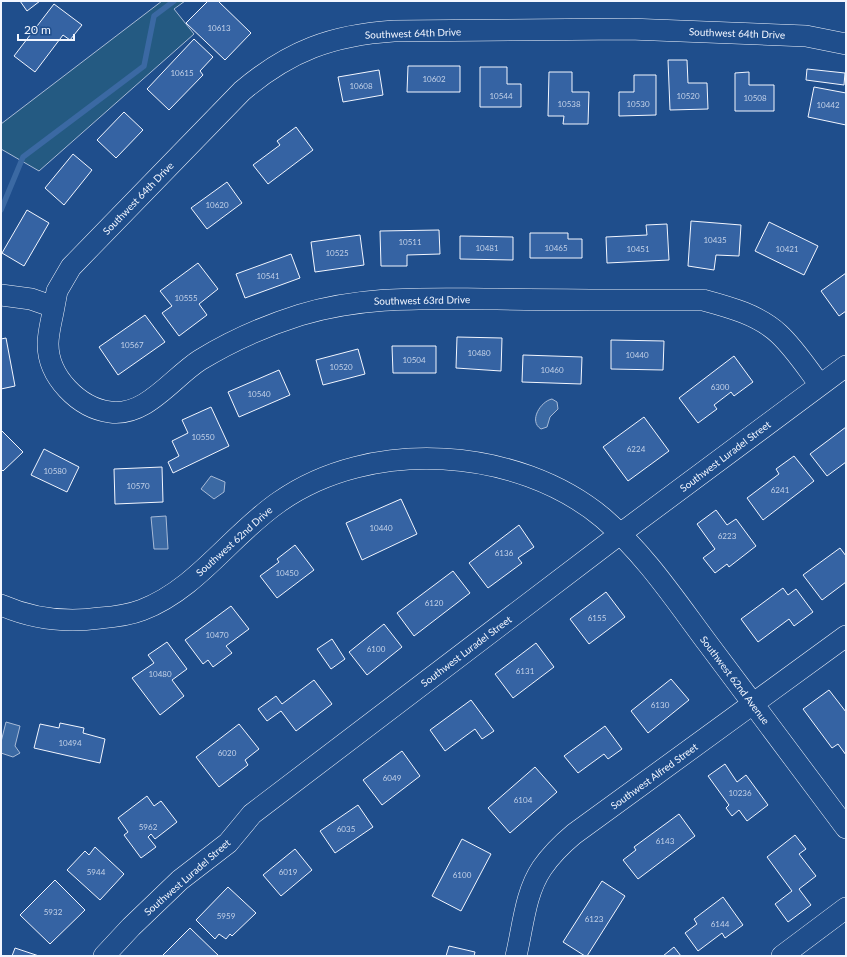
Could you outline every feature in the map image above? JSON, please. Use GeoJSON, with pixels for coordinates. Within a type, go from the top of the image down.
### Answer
{"type":"FeatureCollection","features":[{"type":"Feature","properties":{"kind":"street","name":"Southwest 64th Drive"},"geometry":{"type":"LineString","coordinates":[[54,307],[57,291],[71,267],[242,91],[264,72],[283,60],[325,42],[369,33],[394,31],[629,29],[806,36],[846,44]]}},
{"type":"Feature","properties":{"kind":"street"},"geometry":{"type":"LineString","coordinates":[[1,295],[30,298],[54,307]]}},
{"type":"Feature","properties":{"kind":"street","name":"Southwest 63rd Drive"},"geometry":{"type":"LineString","coordinates":[[54,307],[48,345],[53,366],[58,378],[78,398],[95,408],[110,412],[124,412],[146,404],[200,360],[258,330],[321,310],[364,301],[387,299],[703,300],[744,313],[778,333],[820,385]]}},
{"type":"Feature","properties":{"kind":"street","name":"Southwest Luradel Street"},"geometry":{"type":"LineString","coordinates":[[104,956],[131,927],[180,880],[228,843],[252,814],[620,534],[846,366]]}},
{"type":"Feature","properties":{"kind":"street","name":"Southwest 62nd Drive"},"geometry":{"type":"LineString","coordinates":[[1,605],[27,616],[71,621],[103,618],[140,611],[170,595],[184,585],[265,512],[297,491],[352,469],[410,459],[432,458],[474,462],[524,475],[550,486],[582,504],[602,518],[620,534]]}},
{"type":"Feature","properties":{"kind":"street","name":"Southwest 62nd Avenue"},"geometry":{"type":"LineString","coordinates":[[620,534],[658,577],[846,828]]}},
{"type":"Feature","properties":{"kind":"street","name":"Southwest Alfred Street"},"geometry":{"type":"LineString","coordinates":[[516,956],[531,889],[542,868],[556,850],[574,834],[846,636]]}},
{"type":"Feature","properties":{"kind":"street"},"geometry":{"type":"LineString","coordinates":[[782,956],[846,908]]}},
{"type":"Feature","properties":{"kind":"shaded area"},"geometry":{"type":"Polygon","coordinates":[[[162,1],[185,1],[174,9],[194,34],[39,171],[1,149],[1,124],[162,1]]]}},
{"type":"Feature","properties":{"kind":"shaded area"},"geometry":{"type":"Polygon","coordinates":[[[552,399],[557,402],[558,409],[550,417],[547,427],[541,429],[537,425],[536,417],[540,407],[552,399]]]}},
{"type":"Feature","properties":{"kind":"shaded area"},"geometry":{"type":"Polygon","coordinates":[[[211,476],[225,482],[224,492],[214,499],[201,489],[211,476]]]}},
{"type":"Feature","properties":{"kind":"shaded area"},"geometry":{"type":"Polygon","coordinates":[[[166,516],[168,549],[154,549],[151,517],[166,516]]]}},
{"type":"Feature","properties":{"kind":"shaded area"},"geometry":{"type":"Polygon","coordinates":[[[6,722],[20,726],[15,746],[20,753],[13,757],[1,753],[1,742],[6,722]]]}},
{"type":"Feature","properties":{"kind":"building"},"geometry":{"type":"Polygon","coordinates":[[[20,1],[40,1],[27,11],[20,1]]]}},
{"type":"Feature","properties":{"kind":"building"},"geometry":{"type":"Polygon","coordinates":[[[208,1],[218,1],[251,33],[225,60],[186,23],[208,1]]]}},
{"type":"Feature","properties":{"kind":"building"},"geometry":{"type":"Polygon","coordinates":[[[54,4],[82,25],[70,40],[63,35],[35,72],[14,56],[54,4]]]}},
{"type":"Feature","properties":{"kind":"building"},"geometry":{"type":"Polygon","coordinates":[[[194,39],[213,57],[200,71],[203,75],[169,110],[147,89],[194,39]]]}},
{"type":"Feature","properties":{"kind":"building"},"geometry":{"type":"Polygon","coordinates":[[[668,60],[687,60],[688,83],[707,83],[708,109],[670,110],[668,60]]]}},
{"type":"Feature","properties":{"kind":"building"},"geometry":{"type":"Polygon","coordinates":[[[408,66],[460,66],[460,92],[407,92],[408,66]]]}},
{"type":"Feature","properties":{"kind":"building"},"geometry":{"type":"Polygon","coordinates":[[[480,67],[507,67],[507,84],[521,84],[521,107],[480,107],[480,67]]]}},
{"type":"Feature","properties":{"kind":"building"},"geometry":{"type":"Polygon","coordinates":[[[807,69],[845,73],[844,85],[806,80],[807,69]]]}},
{"type":"Feature","properties":{"kind":"building"},"geometry":{"type":"Polygon","coordinates":[[[379,70],[383,95],[343,102],[338,77],[379,70]]]}},
{"type":"Feature","properties":{"kind":"building"},"geometry":{"type":"Polygon","coordinates":[[[549,72],[572,72],[572,92],[589,92],[588,124],[563,124],[564,116],[548,116],[549,72]]]}},
{"type":"Feature","properties":{"kind":"building"},"geometry":{"type":"Polygon","coordinates":[[[749,72],[749,85],[774,85],[774,111],[735,111],[735,73],[749,72]]]}},
{"type":"Feature","properties":{"kind":"building"},"geometry":{"type":"Polygon","coordinates":[[[634,75],[656,75],[656,115],[619,116],[619,92],[634,92],[634,75]]]}},
{"type":"Feature","properties":{"kind":"building"},"geometry":{"type":"Polygon","coordinates":[[[814,87],[846,93],[846,125],[808,117],[814,87]]]}},
{"type":"Feature","properties":{"kind":"building"},"geometry":{"type":"Polygon","coordinates":[[[124,112],[143,130],[116,158],[97,140],[124,112]]]}},
{"type":"Feature","properties":{"kind":"building"},"geometry":{"type":"Polygon","coordinates":[[[296,127],[313,150],[268,184],[253,165],[280,145],[277,141],[296,127]]]}},
{"type":"Feature","properties":{"kind":"building"},"geometry":{"type":"Polygon","coordinates":[[[73,154],[92,170],[64,205],[45,188],[73,154]]]}},
{"type":"Feature","properties":{"kind":"building"},"geometry":{"type":"Polygon","coordinates":[[[227,182],[242,203],[207,229],[191,208],[227,182]]]}},
{"type":"Feature","properties":{"kind":"building"},"geometry":{"type":"Polygon","coordinates":[[[27,210],[49,223],[24,266],[2,253],[27,210]]]}},
{"type":"Feature","properties":{"kind":"building"},"geometry":{"type":"Polygon","coordinates":[[[691,221],[741,225],[739,256],[716,255],[714,270],[688,266],[691,221]]]}},
{"type":"Feature","properties":{"kind":"building"},"geometry":{"type":"Polygon","coordinates":[[[769,222],[818,246],[804,275],[755,251],[769,222]]]}},
{"type":"Feature","properties":{"kind":"building"},"geometry":{"type":"Polygon","coordinates":[[[667,224],[669,260],[607,263],[606,237],[647,235],[646,225],[667,224]]]}},
{"type":"Feature","properties":{"kind":"building"},"geometry":{"type":"Polygon","coordinates":[[[439,230],[440,254],[407,255],[407,266],[381,266],[380,231],[439,230]]]}},
{"type":"Feature","properties":{"kind":"building"},"geometry":{"type":"Polygon","coordinates":[[[530,233],[568,233],[568,239],[582,239],[582,258],[530,258],[530,233]]]}},
{"type":"Feature","properties":{"kind":"building"},"geometry":{"type":"Polygon","coordinates":[[[360,235],[364,265],[315,272],[311,242],[360,235]]]}},
{"type":"Feature","properties":{"kind":"building"},"geometry":{"type":"Polygon","coordinates":[[[460,236],[513,237],[513,260],[460,259],[460,236]]]}},
{"type":"Feature","properties":{"kind":"building"},"geometry":{"type":"Polygon","coordinates":[[[291,254],[300,278],[245,298],[236,274],[291,254]]]}},
{"type":"Feature","properties":{"kind":"building"},"geometry":{"type":"Polygon","coordinates":[[[198,263],[218,289],[199,304],[207,315],[179,336],[162,313],[172,306],[160,291],[198,263]]]}},
{"type":"Feature","properties":{"kind":"building"},"geometry":{"type":"Polygon","coordinates":[[[846,273],[846,311],[839,316],[821,291],[846,273]]]}},
{"type":"Feature","properties":{"kind":"building"},"geometry":{"type":"Polygon","coordinates":[[[145,315],[165,342],[118,375],[99,347],[145,315]]]}},
{"type":"Feature","properties":{"kind":"building"},"geometry":{"type":"Polygon","coordinates":[[[457,337],[502,338],[501,371],[456,368],[457,337]]]}},
{"type":"Feature","properties":{"kind":"building"},"geometry":{"type":"Polygon","coordinates":[[[6,338],[15,386],[1,389],[1,339],[6,338]]]}},
{"type":"Feature","properties":{"kind":"building"},"geometry":{"type":"Polygon","coordinates":[[[611,340],[664,341],[663,370],[611,369],[611,340]]]}},
{"type":"Feature","properties":{"kind":"building"},"geometry":{"type":"Polygon","coordinates":[[[392,346],[436,346],[436,373],[393,373],[392,346]]]}},
{"type":"Feature","properties":{"kind":"building"},"geometry":{"type":"Polygon","coordinates":[[[358,349],[365,374],[323,385],[316,360],[358,349]]]}},
{"type":"Feature","properties":{"kind":"building"},"geometry":{"type":"Polygon","coordinates":[[[523,355],[582,357],[581,384],[522,382],[523,355]]]}},
{"type":"Feature","properties":{"kind":"building"},"geometry":{"type":"Polygon","coordinates":[[[734,356],[753,382],[734,396],[731,392],[714,405],[717,409],[698,423],[679,398],[734,356]]]}},
{"type":"Feature","properties":{"kind":"building"},"geometry":{"type":"Polygon","coordinates":[[[279,370],[290,395],[239,417],[228,392],[279,370]]]}},
{"type":"Feature","properties":{"kind":"building"},"geometry":{"type":"Polygon","coordinates":[[[211,407],[229,446],[173,473],[168,462],[179,456],[172,441],[188,433],[182,420],[211,407]]]}},
{"type":"Feature","properties":{"kind":"building"},"geometry":{"type":"Polygon","coordinates":[[[644,417],[669,451],[628,481],[603,447],[644,417]]]}},
{"type":"Feature","properties":{"kind":"building"},"geometry":{"type":"Polygon","coordinates":[[[846,427],[846,462],[827,476],[810,454],[846,427]]]}},
{"type":"Feature","properties":{"kind":"building"},"geometry":{"type":"Polygon","coordinates":[[[1,430],[23,452],[3,471],[1,469],[1,430]]]}},
{"type":"Feature","properties":{"kind":"building"},"geometry":{"type":"Polygon","coordinates":[[[44,449],[79,467],[67,492],[31,475],[44,449]]]}},
{"type":"Feature","properties":{"kind":"building"},"geometry":{"type":"Polygon","coordinates":[[[794,456],[814,481],[763,520],[747,498],[779,474],[776,469],[794,456]]]}},
{"type":"Feature","properties":{"kind":"building"},"geometry":{"type":"Polygon","coordinates":[[[162,467],[163,502],[115,504],[114,469],[162,467]]]}},
{"type":"Feature","properties":{"kind":"building"},"geometry":{"type":"Polygon","coordinates":[[[401,499],[417,534],[362,560],[346,523],[401,499]]]}},
{"type":"Feature","properties":{"kind":"building"},"geometry":{"type":"Polygon","coordinates":[[[716,510],[727,525],[736,519],[756,546],[729,567],[727,564],[715,573],[703,558],[715,549],[697,524],[716,510]]]}},
{"type":"Feature","properties":{"kind":"building"},"geometry":{"type":"Polygon","coordinates":[[[519,525],[534,547],[518,558],[522,563],[488,588],[469,563],[519,525]]]}},
{"type":"Feature","properties":{"kind":"building"},"geometry":{"type":"Polygon","coordinates":[[[295,545],[314,570],[277,598],[260,576],[279,562],[277,559],[295,545]]]}},
{"type":"Feature","properties":{"kind":"building"},"geometry":{"type":"Polygon","coordinates":[[[840,548],[846,556],[846,582],[822,600],[803,575],[840,548]]]}},
{"type":"Feature","properties":{"kind":"building"},"geometry":{"type":"Polygon","coordinates":[[[453,571],[470,593],[414,636],[397,613],[453,571]]]}},
{"type":"Feature","properties":{"kind":"building"},"geometry":{"type":"Polygon","coordinates":[[[783,588],[788,595],[796,589],[813,612],[794,626],[789,619],[758,642],[741,619],[783,588]]]}},
{"type":"Feature","properties":{"kind":"building"},"geometry":{"type":"Polygon","coordinates":[[[606,592],[625,617],[589,644],[570,619],[606,592]]]}},
{"type":"Feature","properties":{"kind":"building"},"geometry":{"type":"Polygon","coordinates":[[[231,606],[249,629],[226,646],[232,653],[213,667],[208,660],[203,664],[185,640],[231,606]]]}},
{"type":"Feature","properties":{"kind":"building"},"geometry":{"type":"Polygon","coordinates":[[[384,624],[402,647],[367,675],[349,652],[384,624]]]}},
{"type":"Feature","properties":{"kind":"building"},"geometry":{"type":"Polygon","coordinates":[[[332,639],[345,659],[331,669],[317,649],[332,639]]]}},
{"type":"Feature","properties":{"kind":"building"},"geometry":{"type":"Polygon","coordinates":[[[167,642],[187,669],[172,680],[184,696],[160,715],[132,678],[154,663],[148,655],[167,642]]]}},
{"type":"Feature","properties":{"kind":"building"},"geometry":{"type":"Polygon","coordinates":[[[536,643],[554,667],[513,698],[495,674],[536,643]]]}},
{"type":"Feature","properties":{"kind":"building"},"geometry":{"type":"Polygon","coordinates":[[[671,679],[689,700],[648,733],[631,711],[671,679]]]}},
{"type":"Feature","properties":{"kind":"building"},"geometry":{"type":"Polygon","coordinates":[[[314,680],[332,704],[296,731],[281,711],[267,721],[258,709],[276,696],[282,704],[314,680]]]}},
{"type":"Feature","properties":{"kind":"building"},"geometry":{"type":"Polygon","coordinates":[[[829,690],[846,712],[846,755],[838,744],[832,748],[803,709],[829,690]]]}},
{"type":"Feature","properties":{"kind":"building"},"geometry":{"type":"Polygon","coordinates":[[[471,700],[494,731],[482,739],[475,729],[445,751],[430,730],[471,700]]]}},
{"type":"Feature","properties":{"kind":"building"},"geometry":{"type":"Polygon","coordinates":[[[60,723],[84,728],[83,733],[105,739],[100,763],[34,748],[40,724],[59,728],[60,723]]]}},
{"type":"Feature","properties":{"kind":"building"},"geometry":{"type":"Polygon","coordinates":[[[239,724],[259,749],[245,760],[248,765],[219,787],[196,757],[239,724]]]}},
{"type":"Feature","properties":{"kind":"building"},"geometry":{"type":"Polygon","coordinates":[[[605,726],[622,749],[608,759],[604,754],[578,773],[564,756],[605,726]]]}},
{"type":"Feature","properties":{"kind":"building"},"geometry":{"type":"Polygon","coordinates":[[[402,751],[420,776],[382,805],[363,780],[402,751]]]}},
{"type":"Feature","properties":{"kind":"building"},"geometry":{"type":"Polygon","coordinates":[[[725,764],[737,782],[746,775],[768,805],[747,821],[739,810],[732,816],[726,808],[729,805],[708,776],[725,764]]]}},
{"type":"Feature","properties":{"kind":"building"},"geometry":{"type":"Polygon","coordinates":[[[535,767],[557,792],[510,833],[488,808],[535,767]]]}},
{"type":"Feature","properties":{"kind":"building"},"geometry":{"type":"Polygon","coordinates":[[[147,796],[154,806],[161,801],[177,822],[155,839],[151,834],[148,837],[156,847],[141,858],[124,835],[128,832],[118,818],[147,796]]]}},
{"type":"Feature","properties":{"kind":"building"},"geometry":{"type":"Polygon","coordinates":[[[358,805],[373,827],[335,853],[320,831],[358,805]]]}},
{"type":"Feature","properties":{"kind":"building"},"geometry":{"type":"Polygon","coordinates":[[[679,814],[695,836],[638,879],[623,860],[636,850],[634,847],[679,814]]]}},
{"type":"Feature","properties":{"kind":"building"},"geometry":{"type":"Polygon","coordinates":[[[795,835],[806,849],[799,854],[816,876],[799,889],[811,905],[788,922],[775,904],[792,891],[767,857],[795,835]]]}},
{"type":"Feature","properties":{"kind":"building"},"geometry":{"type":"Polygon","coordinates":[[[462,839],[491,854],[461,911],[432,896],[462,839]]]}},
{"type":"Feature","properties":{"kind":"building"},"geometry":{"type":"Polygon","coordinates":[[[95,847],[124,874],[100,900],[67,870],[85,851],[89,855],[95,847]]]}},
{"type":"Feature","properties":{"kind":"building"},"geometry":{"type":"Polygon","coordinates":[[[295,849],[312,870],[281,896],[263,875],[295,849]]]}},
{"type":"Feature","properties":{"kind":"building"},"geometry":{"type":"Polygon","coordinates":[[[55,880],[85,910],[50,944],[20,915],[55,880]]]}},
{"type":"Feature","properties":{"kind":"building"},"geometry":{"type":"Polygon","coordinates":[[[602,881],[625,896],[587,956],[585,956],[563,942],[602,881]]]}},
{"type":"Feature","properties":{"kind":"building"},"geometry":{"type":"Polygon","coordinates":[[[228,887],[256,913],[232,936],[230,934],[226,939],[219,934],[215,939],[196,920],[228,887]]]}},
{"type":"Feature","properties":{"kind":"building"},"geometry":{"type":"Polygon","coordinates":[[[723,897],[743,925],[725,938],[722,933],[698,951],[685,933],[697,924],[694,919],[723,897]]]}},
{"type":"Feature","properties":{"kind":"building"},"geometry":{"type":"Polygon","coordinates":[[[190,928],[219,956],[162,956],[190,928]]]}},
{"type":"Feature","properties":{"kind":"building"},"geometry":{"type":"Polygon","coordinates":[[[449,946],[475,952],[474,956],[446,956],[449,946]]]}},
{"type":"Feature","properties":{"kind":"building"},"geometry":{"type":"Polygon","coordinates":[[[674,947],[681,956],[663,956],[674,947]]]}},
{"type":"Feature","properties":{"kind":"building"},"geometry":{"type":"Polygon","coordinates":[[[15,948],[39,956],[12,956],[15,948]]]}},
{"type":"Feature","properties":{"kind":"waterway"},"geometry":{"type":"LineString","coordinates":[[1,210],[23,157],[144,66],[154,16],[174,1]]}}]}
